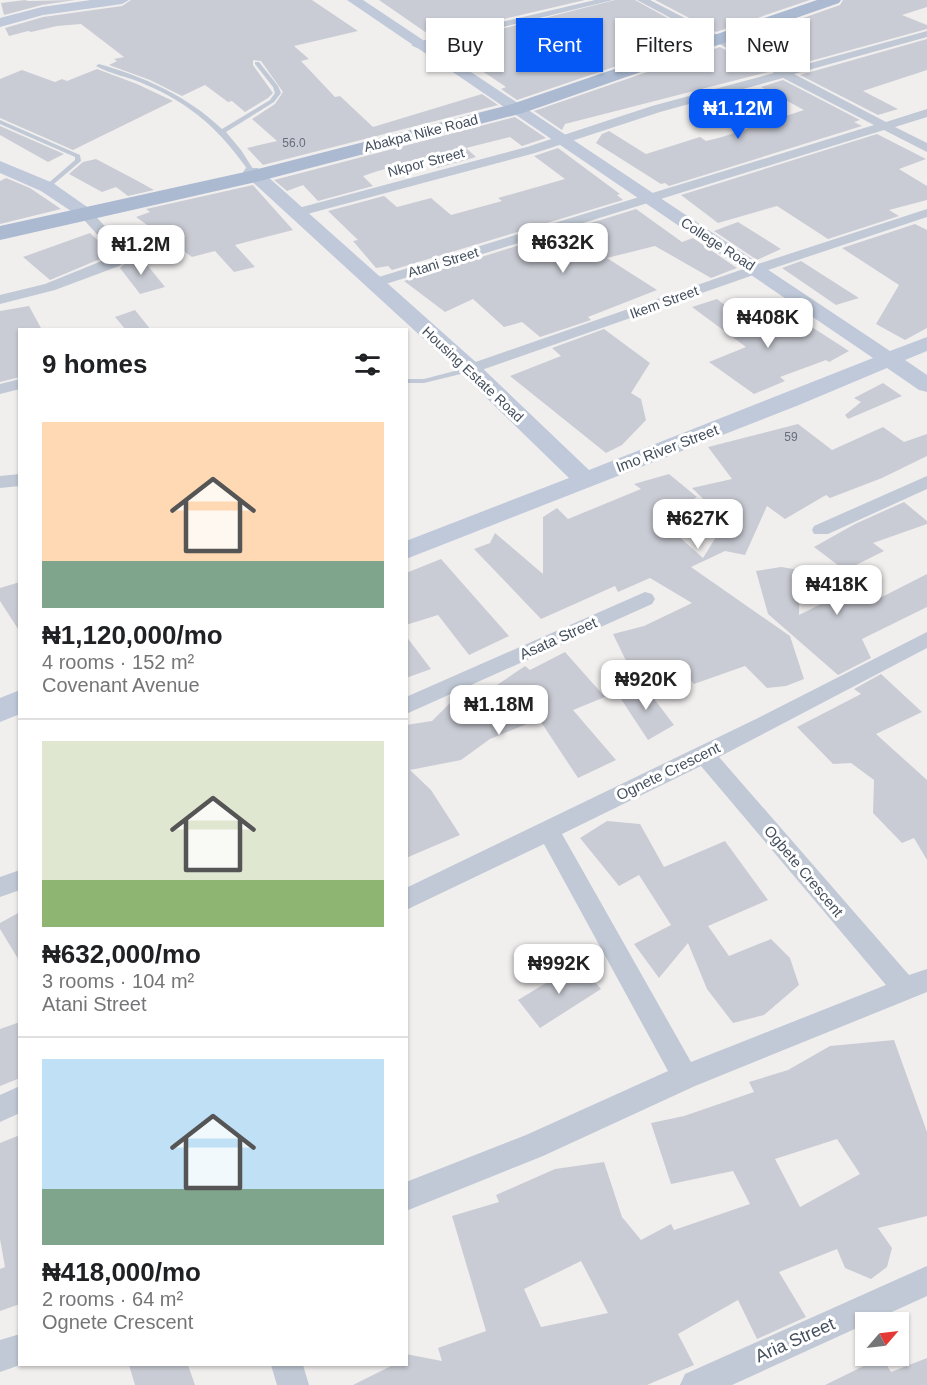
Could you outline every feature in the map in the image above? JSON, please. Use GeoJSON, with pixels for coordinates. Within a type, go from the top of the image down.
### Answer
{"type":"FeatureCollection","features":[{"type":"Feature","properties":{"kind":"main road","name":"Abakpa Nike Road"},"geometry":{"type":"LineString","coordinates":[[714,38],[824,0]]}},
{"type":"Feature","properties":{"kind":"main road","name":"Abakpa Nike Road"},"geometry":{"type":"LineString","coordinates":[[714,38],[833,0]]}},
{"type":"Feature","properties":{"kind":"main road","name":"Abakpa Nike Road"},"geometry":{"type":"LineString","coordinates":[[0,230],[254,174],[512,107],[615,72]]}},
{"type":"Feature","properties":{"kind":"street"},"geometry":{"type":"LineString","coordinates":[[0,23],[42,11],[122,0]]}},
{"type":"Feature","properties":{"kind":"street","name":"College Road"},"geometry":{"type":"LineString","coordinates":[[354,0],[417,45],[564,140],[927,385]]}},
{"type":"Feature","properties":{"kind":"street"},"geometry":{"type":"LineString","coordinates":[[417,45],[608,0]]}},
{"type":"Feature","properties":{"kind":"street"},"geometry":{"type":"LineString","coordinates":[[642,0],[676,18]]}},
{"type":"Feature","properties":{"kind":"street"},"geometry":{"type":"LineString","coordinates":[[783,74],[927,34]]}},
{"type":"Feature","properties":{"kind":"street"},"geometry":{"type":"LineString","coordinates":[[714,38],[927,148]]}},
{"type":"Feature","properties":{"kind":"street","name":"Nkpor Street"},"geometry":{"type":"LineString","coordinates":[[296,213],[564,140],[656,109],[783,74]]}},
{"type":"Feature","properties":{"kind":"street"},"geometry":{"type":"LineString","coordinates":[[884,127],[927,113]]}},
{"type":"Feature","properties":{"kind":"street","name":"Atani Street"},"geometry":{"type":"LineString","coordinates":[[374,283],[884,127]]}},
{"type":"Feature","properties":{"kind":"street"},"geometry":{"type":"LineString","coordinates":[[0,166],[48,187],[83,211],[122,253],[121,258],[114,263],[50,287],[0,300]]}},
{"type":"Feature","properties":{"kind":"street","name":"Housing Estate Road"},"geometry":{"type":"LineString","coordinates":[[254,174],[470,369],[585,480]]}},
{"type":"Feature","properties":{"kind":"street","name":"Ikem Street"},"geometry":{"type":"LineString","coordinates":[[470,369],[757,269],[927,213]]}},
{"type":"Feature","properties":{"kind":"street","name":"Imo River Street"},"geometry":{"type":"LineString","coordinates":[[408,550],[824,387],[887,358],[927,343]]}},
{"type":"Feature","properties":{"kind":"street"},"geometry":{"type":"LineString","coordinates":[[0,390],[18,384]]}},
{"type":"Feature","properties":{"kind":"street"},"geometry":{"type":"LineString","coordinates":[[0,482],[18,480]]}},
{"type":"Feature","properties":{"kind":"street"},"geometry":{"type":"LineString","coordinates":[[821,530],[927,482]]}},
{"type":"Feature","properties":{"kind":"street","name":"Asata Street"},"geometry":{"type":"LineString","coordinates":[[408,705],[645,599]]}},
{"type":"Feature","properties":{"kind":"street","name":"Ognete Crescent"},"geometry":{"type":"LineString","coordinates":[[408,899],[764,725],[927,639]]}},
{"type":"Feature","properties":{"kind":"street"},"geometry":{"type":"LineString","coordinates":[[0,711],[18,703]]}},
{"type":"Feature","properties":{"kind":"street","name":"Ogbete Crescent"},"geometry":{"type":"LineString","coordinates":[[704,754],[916,985]]}},
{"type":"Feature","properties":{"kind":"street"},"geometry":{"type":"LineString","coordinates":[[548,830],[685,1077]]}},
{"type":"Feature","properties":{"kind":"street"},"geometry":{"type":"LineString","coordinates":[[0,887],[18,881]]}},
{"type":"Feature","properties":{"kind":"street"},"geometry":{"type":"LineString","coordinates":[[408,1196],[533,1146],[685,1077],[916,985]]}},
{"type":"Feature","properties":{"kind":"street"},"geometry":{"type":"LineString","coordinates":[[0,1109],[18,1100]]}},
{"type":"Feature","properties":{"kind":"street","name":"Aria Street"},"geometry":{"type":"LineString","coordinates":[[696,1385],[927,1281]]}},
{"type":"Feature","properties":{"kind":"street"},"geometry":{"type":"LineString","coordinates":[[0,1356],[18,1350]]}},
{"type":"Feature","properties":{"kind":"street"},"geometry":{"type":"LineString","coordinates":[[287,1366],[293,1385]]}},
{"type":"Feature","properties":{"kind":"lane"},"geometry":{"type":"LineString","coordinates":[[223,131],[272,101],[278,93],[276,87],[257,63]]}},
{"type":"Feature","properties":{"kind":"lane"},"geometry":{"type":"LineString","coordinates":[[99,66],[138,77],[167,90],[223,131],[240,151],[254,174]]}},
{"type":"Feature","properties":{"kind":"lane"},"geometry":{"type":"LineString","coordinates":[[0,122],[78,156],[78,161],[48,187]]}},
{"type":"Feature","properties":{"kind":"lane"},"geometry":{"type":"LineString","coordinates":[[408,381],[424,381],[470,369]]}},
{"type":"Feature","properties":{"kind":"building"},"geometry":{"type":"Polygon","coordinates":[[[25,0],[75,0],[42,5],[4,15],[1,3],[25,0]]]}},
{"type":"Feature","properties":{"kind":"building"},"geometry":{"type":"Polygon","coordinates":[[[131,0],[312,0],[358,31],[294,46],[309,59],[301,61],[335,97],[340,96],[373,127],[482,94],[498,105],[263,165],[247,148],[277,141],[252,119],[275,104],[283,92],[261,61],[253,60],[253,65],[273,93],[245,112],[232,101],[228,102],[205,85],[182,96],[150,80],[109,65],[117,61],[114,59],[124,57],[81,24],[57,26],[9,36],[5,28],[43,17],[122,6],[131,0]]]}},
{"type":"Feature","properties":{"kind":"building"},"geometry":{"type":"Polygon","coordinates":[[[379,0],[585,0],[504,19],[426,18],[426,33],[379,0]]]}},
{"type":"Feature","properties":{"kind":"building"},"geometry":{"type":"Polygon","coordinates":[[[615,0],[635,0],[668,18],[615,18],[615,67],[603,71],[603,18],[544,18],[615,0]]]}},
{"type":"Feature","properties":{"kind":"building"},"geometry":{"type":"Polygon","coordinates":[[[655,0],[810,0],[757,18],[726,18],[726,29],[716,32],[714,31],[714,18],[689,18],[655,0]]]}},
{"type":"Feature","properties":{"kind":"building"},"geometry":{"type":"Polygon","coordinates":[[[843,0],[927,0],[927,7],[902,15],[927,25],[927,29],[810,61],[810,18],[803,18],[840,5],[843,0]]]}},
{"type":"Feature","properties":{"kind":"building"},"geometry":{"type":"Polygon","coordinates":[[[516,25],[516,72],[599,72],[517,100],[501,89],[506,87],[484,72],[504,72],[504,28],[516,25]]]}},
{"type":"Feature","properties":{"kind":"building"},"geometry":{"type":"Polygon","coordinates":[[[927,39],[927,70],[863,91],[898,109],[878,115],[800,75],[927,39]]]}},
{"type":"Feature","properties":{"kind":"building"},"geometry":{"type":"Polygon","coordinates":[[[720,47],[726,50],[726,72],[768,72],[565,124],[562,130],[534,111],[647,72],[714,72],[714,49],[720,47]]]}},
{"type":"Feature","properties":{"kind":"building"},"geometry":{"type":"Polygon","coordinates":[[[97,69],[173,101],[73,150],[0,118],[0,79],[22,70],[55,82],[62,79],[67,81],[97,69]]]}},
{"type":"Feature","properties":{"kind":"building"},"geometry":{"type":"Polygon","coordinates":[[[783,80],[860,120],[854,122],[862,126],[669,186],[665,183],[661,184],[596,143],[602,134],[609,131],[646,154],[700,137],[706,141],[722,137],[804,110],[761,87],[783,80]]]}},
{"type":"Feature","properties":{"kind":"building"},"geometry":{"type":"Polygon","coordinates":[[[515,117],[546,138],[522,146],[510,137],[466,148],[476,157],[437,168],[426,158],[378,171],[363,176],[373,186],[318,201],[303,185],[287,191],[274,180],[515,117]]]}},
{"type":"Feature","properties":{"kind":"building"},"geometry":{"type":"Polygon","coordinates":[[[0,126],[64,154],[48,162],[0,135],[0,126]]]}},
{"type":"Feature","properties":{"kind":"building"},"geometry":{"type":"Polygon","coordinates":[[[877,134],[926,159],[899,169],[927,186],[927,200],[889,210],[899,216],[828,239],[777,206],[718,223],[681,195],[877,134]]]}},
{"type":"Feature","properties":{"kind":"building"},"geometry":{"type":"Polygon","coordinates":[[[558,148],[620,194],[617,195],[623,200],[392,270],[388,266],[376,268],[353,241],[358,240],[328,211],[384,196],[397,207],[431,198],[451,215],[502,201],[498,198],[565,179],[534,156],[558,148]]]}},
{"type":"Feature","properties":{"kind":"building"},"geometry":{"type":"Polygon","coordinates":[[[96,159],[154,190],[128,196],[116,187],[102,192],[69,174],[83,162],[96,159]]]}},
{"type":"Feature","properties":{"kind":"building"},"geometry":{"type":"Polygon","coordinates":[[[6,178],[30,188],[61,209],[0,224],[0,181],[6,178]]]}},
{"type":"Feature","properties":{"kind":"building"},"geometry":{"type":"Polygon","coordinates":[[[253,185],[293,230],[235,245],[255,267],[234,272],[215,251],[192,257],[136,217],[150,212],[146,209],[253,185]]]}},
{"type":"Feature","properties":{"kind":"building"},"geometry":{"type":"Polygon","coordinates":[[[636,209],[682,242],[693,238],[737,268],[711,278],[655,246],[607,258],[657,290],[588,317],[591,320],[540,337],[522,322],[504,327],[473,299],[445,312],[404,281],[636,209]]]}},
{"type":"Feature","properties":{"kind":"building"},"geometry":{"type":"Polygon","coordinates":[[[738,222],[781,249],[757,260],[714,231],[738,222]]]}},
{"type":"Feature","properties":{"kind":"building"},"geometry":{"type":"Polygon","coordinates":[[[915,224],[927,230],[927,328],[905,340],[876,324],[899,285],[842,248],[915,224]]]}},
{"type":"Feature","properties":{"kind":"building"},"geometry":{"type":"Polygon","coordinates":[[[90,233],[112,254],[50,280],[23,257],[90,233]]]}},
{"type":"Feature","properties":{"kind":"building"},"geometry":{"type":"Polygon","coordinates":[[[137,258],[148,266],[165,287],[140,294],[120,268],[129,260],[137,258]]]}},
{"type":"Feature","properties":{"kind":"building"},"geometry":{"type":"Polygon","coordinates":[[[801,261],[859,298],[836,305],[782,268],[801,261]]]}},
{"type":"Feature","properties":{"kind":"building"},"geometry":{"type":"Polygon","coordinates":[[[717,299],[765,335],[801,320],[849,351],[829,362],[826,360],[780,377],[785,381],[754,394],[709,362],[746,347],[692,307],[717,299]]]}},
{"type":"Feature","properties":{"kind":"building"},"geometry":{"type":"Polygon","coordinates":[[[29,306],[41,328],[18,328],[18,378],[0,382],[0,311],[29,306]]]}},
{"type":"Feature","properties":{"kind":"building"},"geometry":{"type":"Polygon","coordinates":[[[135,310],[149,328],[124,328],[115,317],[135,310]]]}},
{"type":"Feature","properties":{"kind":"building"},"geometry":{"type":"Polygon","coordinates":[[[604,329],[650,363],[631,393],[641,399],[646,420],[622,445],[606,453],[510,376],[561,356],[552,348],[604,329]]]}},
{"type":"Feature","properties":{"kind":"building"},"geometry":{"type":"Polygon","coordinates":[[[883,383],[902,396],[848,419],[845,415],[861,402],[854,398],[883,383]]]}},
{"type":"Feature","properties":{"kind":"building"},"geometry":{"type":"Polygon","coordinates":[[[798,424],[832,450],[883,427],[904,442],[927,434],[927,456],[882,478],[830,498],[826,495],[785,519],[767,506],[745,555],[725,551],[691,567],[790,636],[804,679],[786,686],[767,688],[745,666],[694,684],[676,663],[633,675],[613,634],[644,626],[692,603],[650,578],[618,592],[615,586],[541,619],[474,549],[490,543],[495,533],[543,574],[543,517],[557,508],[568,519],[641,489],[634,484],[669,474],[697,497],[659,519],[703,558],[726,521],[692,488],[732,479],[708,447],[798,424]]]}},
{"type":"Feature","properties":{"kind":"building"},"geometry":{"type":"Polygon","coordinates":[[[904,502],[927,521],[927,524],[873,543],[884,551],[848,569],[843,569],[814,547],[855,524],[904,502]]]}},
{"type":"Feature","properties":{"kind":"building"},"geometry":{"type":"Polygon","coordinates":[[[441,559],[509,636],[469,655],[438,615],[408,624],[408,572],[441,559]]]}},
{"type":"Feature","properties":{"kind":"building"},"geometry":{"type":"Polygon","coordinates":[[[781,567],[800,570],[799,615],[855,587],[872,602],[927,574],[927,607],[862,639],[871,658],[838,675],[768,614],[756,571],[781,567]]]}},
{"type":"Feature","properties":{"kind":"building"},"geometry":{"type":"Polygon","coordinates":[[[18,583],[18,629],[0,601],[0,588],[18,583]]]}},
{"type":"Feature","properties":{"kind":"building"},"geometry":{"type":"Polygon","coordinates":[[[408,639],[431,669],[408,677],[408,639]]]}},
{"type":"Feature","properties":{"kind":"building"},"geometry":{"type":"Polygon","coordinates":[[[565,652],[605,697],[573,710],[616,760],[578,778],[541,722],[537,724],[534,721],[490,739],[461,760],[410,770],[431,790],[460,835],[408,857],[408,725],[432,721],[454,699],[497,685],[525,666],[530,670],[565,652]]]}},
{"type":"Feature","properties":{"kind":"building"},"geometry":{"type":"Polygon","coordinates":[[[881,674],[922,712],[876,734],[927,780],[927,860],[914,838],[902,843],[873,813],[874,780],[851,763],[833,764],[797,727],[861,694],[854,689],[881,674]]]}},
{"type":"Feature","properties":{"kind":"building"},"geometry":{"type":"Polygon","coordinates":[[[642,683],[674,725],[648,740],[619,696],[642,683]]]}},
{"type":"Feature","properties":{"kind":"building"},"geometry":{"type":"Polygon","coordinates":[[[607,821],[640,824],[664,867],[725,841],[768,900],[708,926],[729,956],[771,939],[790,958],[799,985],[764,1015],[733,1023],[707,989],[688,943],[659,978],[634,944],[671,925],[639,875],[619,886],[580,838],[607,821]]]}},
{"type":"Feature","properties":{"kind":"building"},"geometry":{"type":"Polygon","coordinates":[[[18,913],[18,959],[0,929],[0,923],[18,913]]]}},
{"type":"Feature","properties":{"kind":"building"},"geometry":{"type":"Polygon","coordinates":[[[579,963],[601,989],[540,1028],[518,1000],[579,963]]]}},
{"type":"Feature","properties":{"kind":"building"},"geometry":{"type":"Polygon","coordinates":[[[18,1023],[18,1079],[0,1086],[0,1029],[18,1023]]]}},
{"type":"Feature","properties":{"kind":"building"},"geometry":{"type":"Polygon","coordinates":[[[894,1040],[927,1132],[927,1216],[878,1228],[892,1248],[887,1267],[871,1279],[845,1268],[837,1249],[779,1272],[806,1317],[757,1339],[738,1300],[678,1334],[694,1365],[647,1385],[353,1385],[391,1366],[408,1366],[408,1354],[442,1361],[438,1348],[486,1331],[452,1216],[499,1202],[496,1195],[555,1169],[604,1162],[622,1217],[641,1240],[671,1224],[674,1230],[750,1204],[733,1171],[671,1184],[651,1123],[684,1116],[754,1092],[749,1082],[788,1070],[830,1046],[894,1040]],[[837,1139],[775,1159],[800,1207],[860,1174],[837,1139]],[[581,1261],[524,1289],[541,1327],[608,1313],[581,1261]]]}},
{"type":"Feature","properties":{"kind":"building"},"geometry":{"type":"Polygon","coordinates":[[[18,1136],[18,1305],[0,1311],[0,1269],[5,1267],[0,1239],[0,1143],[18,1136]]]}},
{"type":"Feature","properties":{"kind":"building"},"geometry":{"type":"Polygon","coordinates":[[[927,1358],[927,1385],[825,1385],[864,1366],[887,1366],[891,1372],[927,1358]]]}},
{"type":"Feature","properties":{"kind":"building"},"geometry":{"type":"Polygon","coordinates":[[[129,1366],[188,1366],[195,1385],[135,1385],[129,1366]]]}}]}
